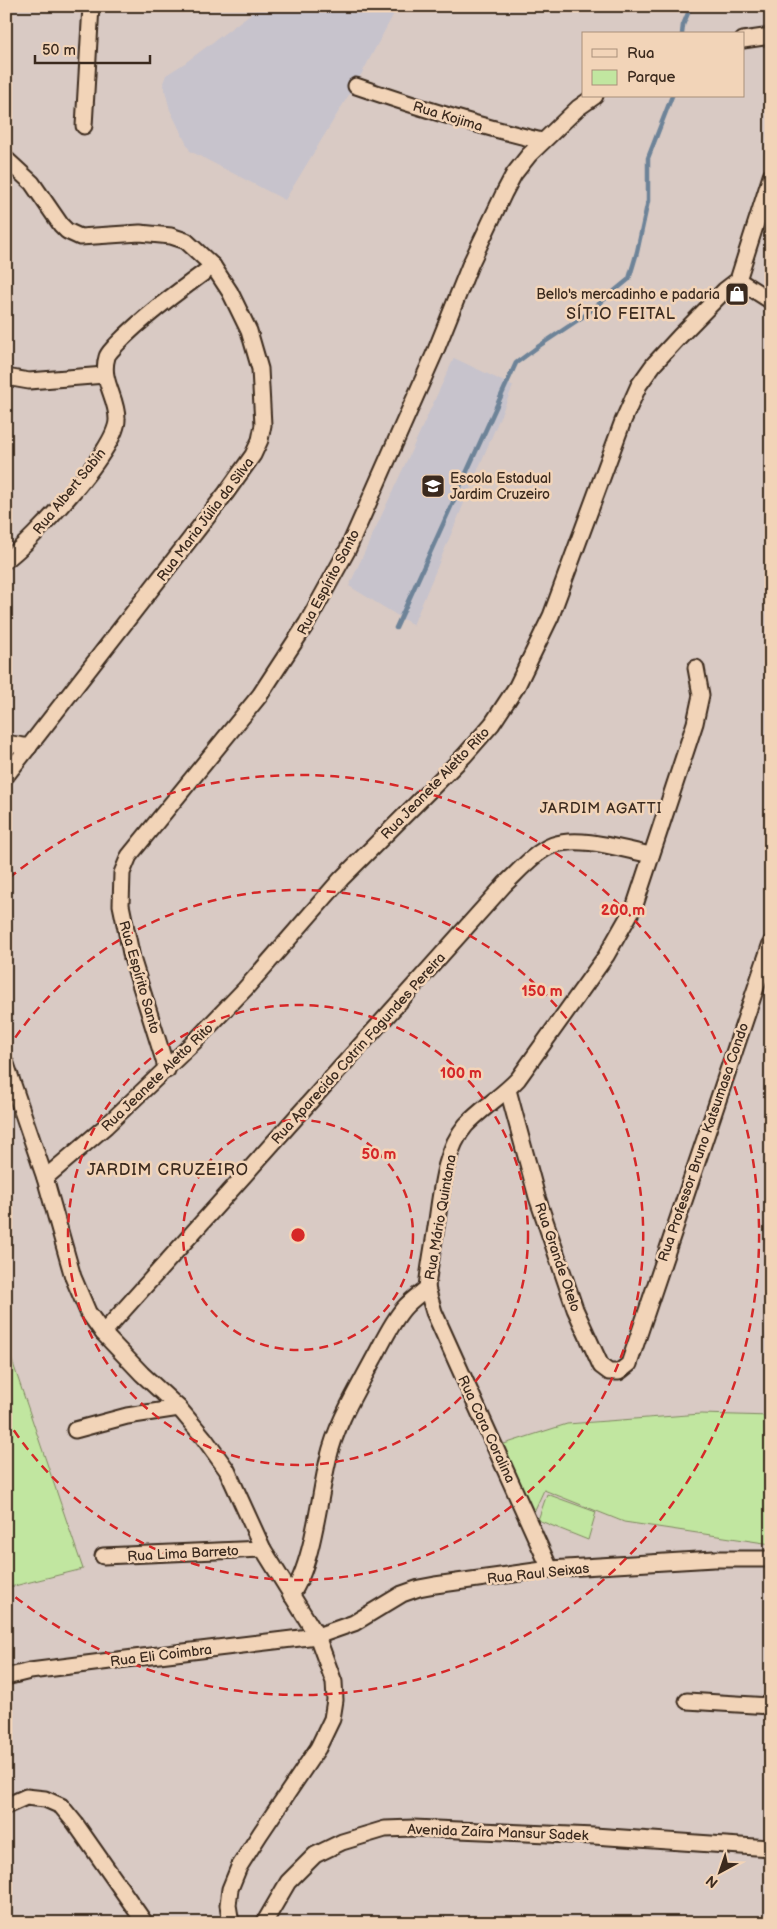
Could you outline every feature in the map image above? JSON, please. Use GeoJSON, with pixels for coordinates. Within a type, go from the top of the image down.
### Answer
{"type":"FeatureCollection","features":[{"type":"Feature","properties":{"kind":"street"},"geometry":{"type":"LineString","coordinates":[[84,126],[90,6]]}},
{"type":"Feature","properties":{"kind":"street"},"geometry":{"type":"LineString","coordinates":[[744,40],[771,36]]}},
{"type":"Feature","properties":{"kind":"street","name":"Rua Kojima"},"geometry":{"type":"LineString","coordinates":[[356,86],[441,114],[542,141]]}},
{"type":"Feature","properties":{"kind":"street","name":"Rua Espírito Santo"},"geometry":{"type":"LineString","coordinates":[[167,1070],[132,958],[121,905],[122,873],[129,856],[260,695],[307,623],[348,549],[494,213],[514,174],[542,141],[578,108],[592,98]]}},
{"type":"Feature","properties":{"kind":"street","name":"Rua Maria Júlia da Silva"},"geometry":{"type":"LineString","coordinates":[[6,159],[32,183],[67,231],[80,237],[140,232],[171,236],[186,241],[213,266],[230,292],[249,331],[260,369],[263,425],[260,440],[253,455],[226,493],[6,776]]}},
{"type":"Feature","properties":{"kind":"street"},"geometry":{"type":"LineString","coordinates":[[771,176],[738,280],[771,301]]}},
{"type":"Feature","properties":{"kind":"street","name":"Rua Albert Sabin"},"geometry":{"type":"LineString","coordinates":[[9,554],[71,494],[104,451],[115,432],[118,420],[105,375],[107,355],[161,304],[213,266]]}},
{"type":"Feature","properties":{"kind":"street","name":"Rua Jeanete Aletto Rito"},"geometry":{"type":"LineString","coordinates":[[45,1178],[167,1070],[244,989],[341,879],[464,756],[492,724],[517,686],[551,616],[623,421],[639,386],[654,364],[679,337],[725,290],[738,280]]}},
{"type":"Feature","properties":{"kind":"street"},"geometry":{"type":"LineString","coordinates":[[6,377],[29,381],[105,375]]}},
{"type":"Feature","properties":{"kind":"street","name":"Rua Mário Quintana"},"geometry":{"type":"LineString","coordinates":[[291,1594],[298,1585],[302,1575],[328,1458],[347,1408],[392,1324],[406,1306],[428,1288],[429,1262],[444,1180],[453,1148],[466,1126],[508,1090],[595,971],[625,926],[635,905],[695,723],[701,695],[696,668]]}},
{"type":"Feature","properties":{"kind":"street"},"geometry":{"type":"LineString","coordinates":[[6,743],[29,747]]}},
{"type":"Feature","properties":{"kind":"street","name":"Rua Aparecido Cotrin Fagundes Pereira"},"geometry":{"type":"LineString","coordinates":[[103,1333],[494,897],[532,859],[552,846],[566,842],[584,842],[652,856]]}},
{"type":"Feature","properties":{"kind":"street","name":"Rua Professor Bruno Katsumasa Condo"},"geometry":{"type":"LineString","coordinates":[[637,1341],[771,944]]}},
{"type":"Feature","properties":{"kind":"street"},"geometry":{"type":"LineString","coordinates":[[6,1064],[45,1178],[73,1277],[88,1312],[103,1333],[142,1374],[179,1408],[227,1470],[263,1549],[317,1636],[334,1682],[336,1700],[332,1719],[318,1748],[239,1867],[230,1889],[228,1905],[232,1923]]}},
{"type":"Feature","properties":{"kind":"street","name":"Rua Grande Otelo"},"geometry":{"type":"LineString","coordinates":[[508,1090],[537,1197],[575,1309],[601,1366],[609,1372],[619,1372],[629,1364],[637,1341]]}},
{"type":"Feature","properties":{"kind":"street","name":"Rua Cora Coralina"},"geometry":{"type":"LineString","coordinates":[[428,1288],[434,1312],[550,1569]]}},
{"type":"Feature","properties":{"kind":"street"},"geometry":{"type":"LineString","coordinates":[[75,1430],[127,1416],[179,1408]]}},
{"type":"Feature","properties":{"kind":"street","name":"Rua Lima Barreto"},"geometry":{"type":"LineString","coordinates":[[103,1556],[263,1549]]}},
{"type":"Feature","properties":{"kind":"street","name":"Rua Raul Seixas"},"geometry":{"type":"LineString","coordinates":[[317,1636],[354,1623],[402,1594],[419,1588],[550,1569],[714,1559],[771,1559]]}},
{"type":"Feature","properties":{"kind":"street","name":"Rua Eli Coimbra"},"geometry":{"type":"LineString","coordinates":[[6,1677],[143,1657],[317,1636]]}},
{"type":"Feature","properties":{"kind":"street"},"geometry":{"type":"LineString","coordinates":[[687,1701],[771,1706]]}},
{"type":"Feature","properties":{"kind":"street"},"geometry":{"type":"LineString","coordinates":[[6,1806],[26,1798],[45,1799],[61,1806],[145,1923]]}},
{"type":"Feature","properties":{"kind":"street","name":"Avenida Zaíra Mansur Sadek"},"geometry":{"type":"LineString","coordinates":[[264,1923],[288,1882],[315,1855],[342,1842],[385,1829],[413,1828],[594,1836],[771,1848]]}},
{"type":"Feature","properties":{"kind":"shaded area"},"geometry":{"type":"Polygon","coordinates":[[[261,6],[398,6],[362,73],[285,200],[190,151],[170,110],[163,83],[166,75],[261,6]]]}},
{"type":"Feature","properties":{"kind":"shaded area","name":"Escola Estadual Jardim Cruzeiro"},"geometry":{"type":"Polygon","coordinates":[[[454,358],[513,386],[413,625],[349,586],[454,358]]]}},
{"type":"Feature","properties":{"kind":"green space"},"geometry":{"type":"Polygon","coordinates":[[[6,1343],[83,1569],[6,1588],[6,1343]]]}},
{"type":"Feature","properties":{"kind":"green space"},"geometry":{"type":"Polygon","coordinates":[[[701,1414],[771,1416],[771,1544],[624,1522],[544,1490],[533,1514],[501,1445],[567,1424],[701,1414]]]}},
{"type":"Feature","properties":{"kind":"green space"},"geometry":{"type":"Polygon","coordinates":[[[547,1494],[596,1512],[588,1540],[538,1520],[547,1494]]]}},
{"type":"Feature","properties":{"kind":"waterway"},"geometry":{"type":"LineString","coordinates":[[682,32],[683,25],[691,6]]}},
{"type":"Feature","properties":{"kind":"waterway"},"geometry":{"type":"LineString","coordinates":[[396,628],[516,363],[584,316],[629,279],[648,201],[648,158],[671,98]]}},
{"type":"Feature","properties":{"kind":"place","name":"Bello's mercadinho e padaria"},"geometry":{"type":"Point","coordinates":[737,294]}},
{"type":"Feature","properties":{"kind":"place","name":"Escola Estadual Jardim Cruzeiro"},"geometry":{"type":"Point","coordinates":[433,486]}},
{"type":"Feature","properties":{"kind":"district","name":"SÍTIO FEITAL"},"geometry":{"type":"Point","coordinates":[621,313]}},
{"type":"Feature","properties":{"kind":"district","name":"JARDIM AGATTI"},"geometry":{"type":"Point","coordinates":[601,808]}},
{"type":"Feature","properties":{"kind":"district","name":"JARDIM CRUZEIRO"},"geometry":{"type":"Point","coordinates":[168,1169]}}]}
